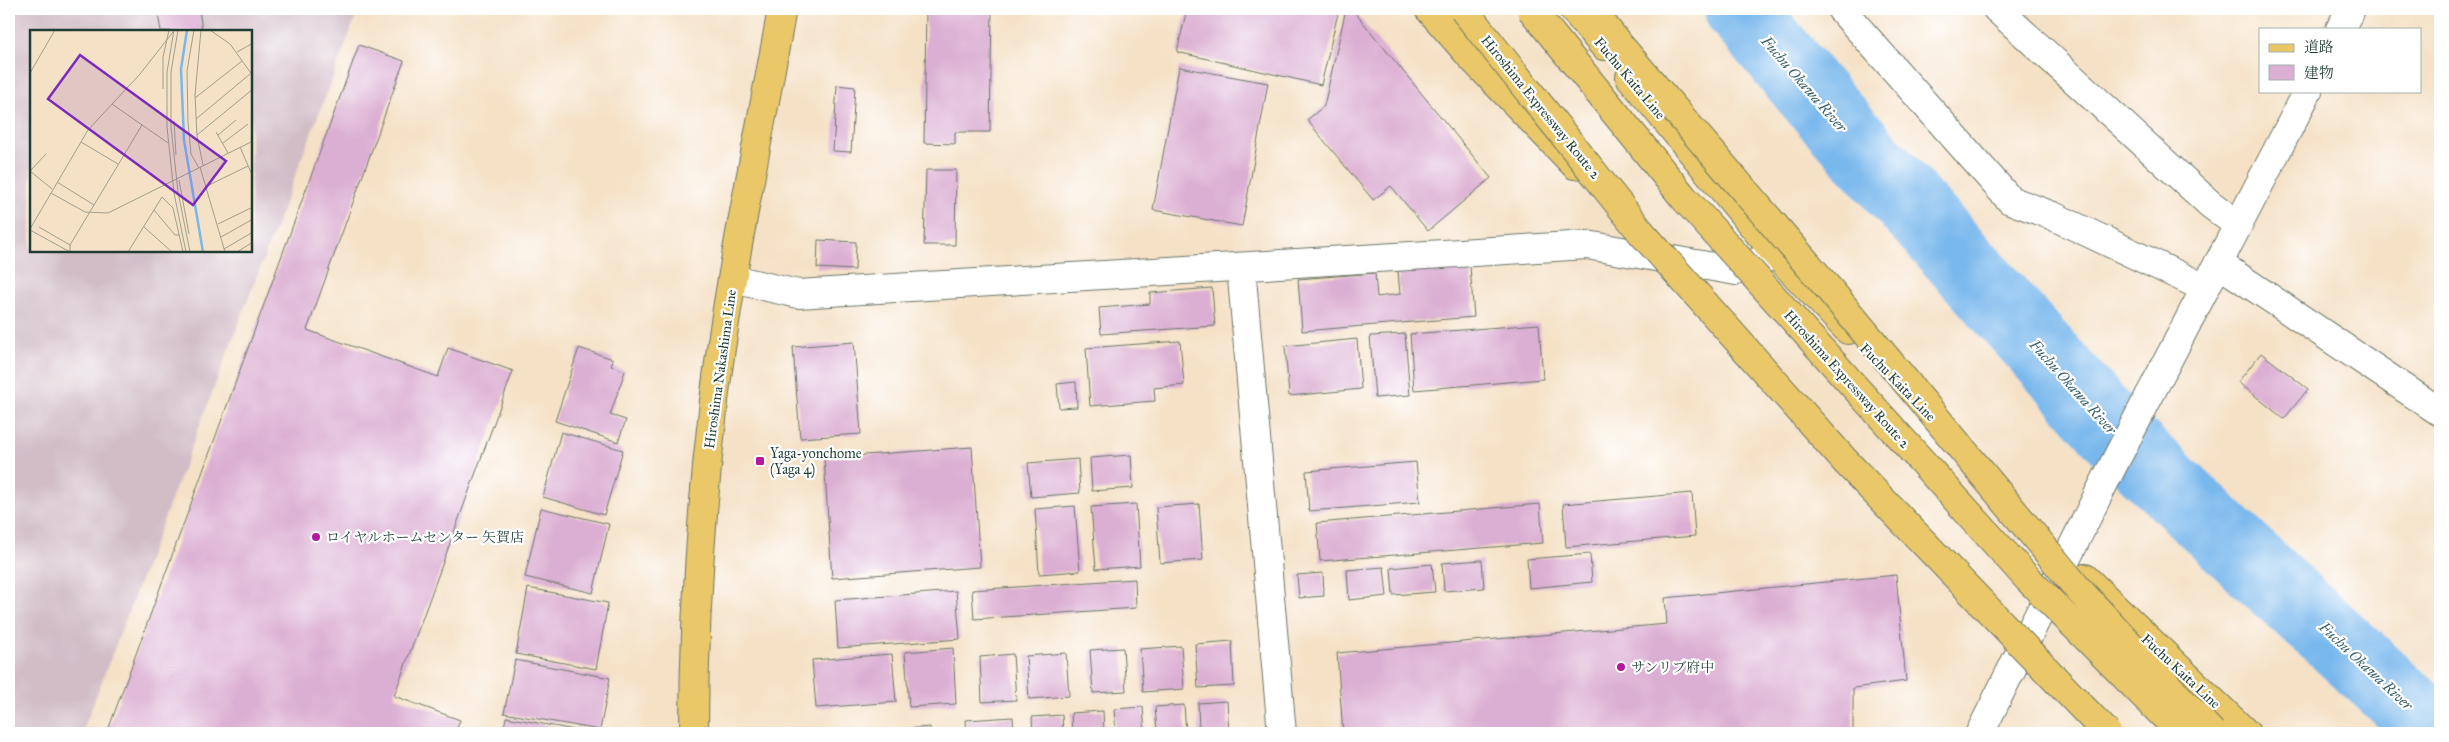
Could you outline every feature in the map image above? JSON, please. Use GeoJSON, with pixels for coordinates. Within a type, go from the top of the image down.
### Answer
{"type":"FeatureCollection","features":[{"type":"Feature","properties":{"kind":"main road","name":"Hiroshima Nakashima Line"},"geometry":{"type":"LineString","coordinates":[[694,733],[695,641],[702,520],[714,399],[733,279],[782,9]]}},
{"type":"Feature","properties":{"kind":"main road"},"geometry":{"type":"LineString","coordinates":[[1430,9],[1478,65],[1641,232]]}},
{"type":"Feature","properties":{"kind":"main road","name":"Hiroshima Expressway Route 2"},"geometry":{"type":"LineString","coordinates":[[1463,9],[1641,232],[1845,461],[2107,733]]}},
{"type":"Feature","properties":{"kind":"main road","name":"Hiroshima Expressway Route 2"},"geometry":{"type":"LineString","coordinates":[[1531,9],[1684,198],[2028,578],[2182,733]]}},
{"type":"Feature","properties":{"kind":"main road","name":"Fuchu Kaita Line"},"geometry":{"type":"LineString","coordinates":[[1573,9],[1776,254],[2066,559],[2246,733]]}},
{"type":"Feature","properties":{"kind":"main road"},"geometry":{"type":"LineString","coordinates":[[1591,9],[1835,296],[2080,590],[2212,733]]}},
{"type":"Feature","properties":{"kind":"street"},"geometry":{"type":"LineString","coordinates":[[1841,9],[2010,200],[2053,216],[2205,288]]}},
{"type":"Feature","properties":{"kind":"street"},"geometry":{"type":"LineString","coordinates":[[1997,9],[2210,204],[2238,225]]}},
{"type":"Feature","properties":{"kind":"street"},"geometry":{"type":"LineString","coordinates":[[2340,28],[2350,9]]}},
{"type":"Feature","properties":{"kind":"street"},"geometry":{"type":"LineString","coordinates":[[1980,733],[2093,506],[2307,92]]}},
{"type":"Feature","properties":{"kind":"street"},"geometry":{"type":"LineString","coordinates":[[733,279],[798,294],[1587,245],[1736,271],[1776,254]]}},
{"type":"Feature","properties":{"kind":"street"},"geometry":{"type":"LineString","coordinates":[[2218,263],[2440,412]]}},
{"type":"Feature","properties":{"kind":"street"},"geometry":{"type":"LineString","coordinates":[[1241,267],[1282,733]]}},
{"type":"Feature","properties":{"kind":"shaded area"},"geometry":{"type":"Polygon","coordinates":[[[9,9],[359,9],[82,733],[9,733],[9,9]]]}},
{"type":"Feature","properties":{"kind":"building"},"geometry":{"type":"Polygon","coordinates":[[[157,9],[199,9],[202,30],[161,30],[157,9]]]}},
{"type":"Feature","properties":{"kind":"building"},"geometry":{"type":"Polygon","coordinates":[[[926,9],[992,9],[990,132],[955,132],[955,144],[924,143],[926,9]]]}},
{"type":"Feature","properties":{"kind":"building"},"geometry":{"type":"Polygon","coordinates":[[[1187,9],[1339,9],[1321,85],[1177,52],[1187,9]]]}},
{"type":"Feature","properties":{"kind":"building"},"geometry":{"type":"Polygon","coordinates":[[[1346,9],[1352,9],[1491,178],[1428,231],[1391,186],[1373,200],[1307,120],[1324,106],[1346,9]]]}},
{"type":"Feature","properties":{"kind":"building","name":"ロイヤルホームセンター 矢賀店"},"geometry":{"type":"Polygon","coordinates":[[[359,45],[404,61],[307,330],[438,377],[448,348],[513,371],[394,696],[460,720],[455,733],[107,733],[359,45]]]}},
{"type":"Feature","properties":{"kind":"building"},"geometry":{"type":"Polygon","coordinates":[[[1179,67],[1268,83],[1242,226],[1153,210],[1179,67]]]}},
{"type":"Feature","properties":{"kind":"building"},"geometry":{"type":"Polygon","coordinates":[[[837,85],[855,87],[851,152],[833,151],[837,85]]]}},
{"type":"Feature","properties":{"kind":"building"},"geometry":{"type":"Polygon","coordinates":[[[926,170],[956,170],[955,245],[924,245],[926,170]]]}},
{"type":"Feature","properties":{"kind":"building"},"geometry":{"type":"Polygon","coordinates":[[[818,240],[856,242],[855,270],[817,268],[818,240]]]}},
{"type":"Feature","properties":{"kind":"building"},"geometry":{"type":"Polygon","coordinates":[[[1470,266],[1474,317],[1302,331],[1298,279],[1375,273],[1377,297],[1400,294],[1398,271],[1470,266]]]}},
{"type":"Feature","properties":{"kind":"building"},"geometry":{"type":"Polygon","coordinates":[[[1212,288],[1215,326],[1101,334],[1099,308],[1150,304],[1150,293],[1212,288]]]}},
{"type":"Feature","properties":{"kind":"building"},"geometry":{"type":"Polygon","coordinates":[[[1539,324],[1543,379],[1414,390],[1410,334],[1539,324]]]}},
{"type":"Feature","properties":{"kind":"building"},"geometry":{"type":"Polygon","coordinates":[[[1405,334],[1410,395],[1375,398],[1370,336],[1405,334]]]}},
{"type":"Feature","properties":{"kind":"building"},"geometry":{"type":"Polygon","coordinates":[[[1357,339],[1361,389],[1289,396],[1285,346],[1357,339]]]}},
{"type":"Feature","properties":{"kind":"building"},"geometry":{"type":"Polygon","coordinates":[[[1180,341],[1184,385],[1154,388],[1155,401],[1090,406],[1086,348],[1180,341]]]}},
{"type":"Feature","properties":{"kind":"building"},"geometry":{"type":"Polygon","coordinates":[[[854,342],[861,434],[800,438],[793,347],[854,342]]]}},
{"type":"Feature","properties":{"kind":"building"},"geometry":{"type":"Polygon","coordinates":[[[579,348],[613,359],[611,366],[625,371],[610,415],[626,420],[618,442],[555,421],[579,348]]]}},
{"type":"Feature","properties":{"kind":"building"},"geometry":{"type":"Polygon","coordinates":[[[2261,353],[2308,389],[2284,419],[2238,382],[2261,353]]]}},
{"type":"Feature","properties":{"kind":"building"},"geometry":{"type":"Polygon","coordinates":[[[1076,382],[1077,407],[1059,408],[1057,384],[1076,382]]]}},
{"type":"Feature","properties":{"kind":"building"},"geometry":{"type":"Polygon","coordinates":[[[561,432],[623,450],[604,515],[543,497],[561,432]]]}},
{"type":"Feature","properties":{"kind":"building"},"geometry":{"type":"Polygon","coordinates":[[[972,447],[980,567],[832,578],[824,458],[972,447]]]}},
{"type":"Feature","properties":{"kind":"building"},"geometry":{"type":"Polygon","coordinates":[[[1131,455],[1133,488],[1092,491],[1090,458],[1131,455]]]}},
{"type":"Feature","properties":{"kind":"building"},"geometry":{"type":"Polygon","coordinates":[[[1078,459],[1080,493],[1031,497],[1028,463],[1078,459]]]}},
{"type":"Feature","properties":{"kind":"building"},"geometry":{"type":"Polygon","coordinates":[[[1416,462],[1420,502],[1309,511],[1306,471],[1416,462]]]}},
{"type":"Feature","properties":{"kind":"building"},"geometry":{"type":"Polygon","coordinates":[[[1692,493],[1695,536],[1566,547],[1563,504],[1692,493]]]}},
{"type":"Feature","properties":{"kind":"building"},"geometry":{"type":"Polygon","coordinates":[[[1136,504],[1140,566],[1096,569],[1091,507],[1136,504]]]}},
{"type":"Feature","properties":{"kind":"building"},"geometry":{"type":"Polygon","coordinates":[[[1199,504],[1203,560],[1160,563],[1156,507],[1199,504]]]}},
{"type":"Feature","properties":{"kind":"building"},"geometry":{"type":"Polygon","coordinates":[[[1540,504],[1543,543],[1320,561],[1317,523],[1540,504]]]}},
{"type":"Feature","properties":{"kind":"building"},"geometry":{"type":"Polygon","coordinates":[[[1075,506],[1080,571],[1039,574],[1035,509],[1075,506]]]}},
{"type":"Feature","properties":{"kind":"building"},"geometry":{"type":"Polygon","coordinates":[[[541,508],[609,524],[593,593],[525,577],[541,508]]]}},
{"type":"Feature","properties":{"kind":"building"},"geometry":{"type":"Polygon","coordinates":[[[1590,554],[1592,582],[1529,588],[1527,559],[1590,554]]]}},
{"type":"Feature","properties":{"kind":"building"},"geometry":{"type":"Polygon","coordinates":[[[1482,560],[1484,588],[1444,591],[1442,563],[1482,560]]]}},
{"type":"Feature","properties":{"kind":"building"},"geometry":{"type":"Polygon","coordinates":[[[1432,564],[1435,592],[1393,595],[1391,568],[1432,564]]]}},
{"type":"Feature","properties":{"kind":"building"},"geometry":{"type":"Polygon","coordinates":[[[1384,567],[1387,596],[1349,600],[1347,570],[1384,567]]]}},
{"type":"Feature","properties":{"kind":"building"},"geometry":{"type":"Polygon","coordinates":[[[1323,573],[1324,596],[1299,598],[1297,575],[1323,573]]]}},
{"type":"Feature","properties":{"kind":"building","name":"サンリブ府中"},"geometry":{"type":"Polygon","coordinates":[[[1896,575],[1906,681],[1853,688],[1853,733],[1343,733],[1337,653],[1667,624],[1665,598],[1896,575]]]}},
{"type":"Feature","properties":{"kind":"building"},"geometry":{"type":"Polygon","coordinates":[[[1135,579],[1136,608],[974,619],[972,590],[1135,579]]]}},
{"type":"Feature","properties":{"kind":"building"},"geometry":{"type":"Polygon","coordinates":[[[528,588],[608,603],[596,669],[516,654],[528,588]]]}},
{"type":"Feature","properties":{"kind":"building"},"geometry":{"type":"Polygon","coordinates":[[[956,591],[960,639],[838,648],[835,600],[956,591]]]}},
{"type":"Feature","properties":{"kind":"building"},"geometry":{"type":"Polygon","coordinates":[[[1232,641],[1234,686],[1198,688],[1195,644],[1232,641]]]}},
{"type":"Feature","properties":{"kind":"building"},"geometry":{"type":"Polygon","coordinates":[[[1181,646],[1184,689],[1143,692],[1140,649],[1181,646]]]}},
{"type":"Feature","properties":{"kind":"building"},"geometry":{"type":"Polygon","coordinates":[[[953,648],[956,704],[909,707],[905,652],[953,648]]]}},
{"type":"Feature","properties":{"kind":"building"},"geometry":{"type":"Polygon","coordinates":[[[1123,648],[1126,691],[1093,693],[1090,650],[1123,648]]]}},
{"type":"Feature","properties":{"kind":"building"},"geometry":{"type":"Polygon","coordinates":[[[1066,653],[1069,696],[1029,699],[1026,656],[1066,653]]]}},
{"type":"Feature","properties":{"kind":"building"},"geometry":{"type":"Polygon","coordinates":[[[892,654],[896,702],[816,708],[812,660],[892,654]]]}},
{"type":"Feature","properties":{"kind":"building"},"geometry":{"type":"Polygon","coordinates":[[[1013,654],[1016,700],[982,702],[980,657],[1013,654]]]}},
{"type":"Feature","properties":{"kind":"building"},"geometry":{"type":"Polygon","coordinates":[[[515,660],[610,678],[600,730],[504,713],[515,660]]]}},
{"type":"Feature","properties":{"kind":"building"},"geometry":{"type":"Polygon","coordinates":[[[1227,701],[1229,733],[1199,733],[1198,703],[1227,701]]]}},
{"type":"Feature","properties":{"kind":"building"},"geometry":{"type":"Polygon","coordinates":[[[1184,705],[1186,733],[1157,733],[1155,707],[1184,705]]]}},
{"type":"Feature","properties":{"kind":"building"},"geometry":{"type":"Polygon","coordinates":[[[1143,707],[1145,733],[1116,733],[1114,709],[1143,707]]]}},
{"type":"Feature","properties":{"kind":"building"},"geometry":{"type":"Polygon","coordinates":[[[1103,711],[1104,733],[1072,733],[1071,713],[1103,711]]]}},
{"type":"Feature","properties":{"kind":"building"},"geometry":{"type":"Polygon","coordinates":[[[1062,715],[1063,733],[1033,733],[1032,717],[1062,715]]]}},
{"type":"Feature","properties":{"kind":"building"},"geometry":{"type":"Polygon","coordinates":[[[506,717],[585,732],[585,733],[503,733],[506,717]]]}},
{"type":"Feature","properties":{"kind":"building"},"geometry":{"type":"Polygon","coordinates":[[[1013,717],[1014,733],[967,733],[966,720],[1013,717]]]}},
{"type":"Feature","properties":{"kind":"building"},"geometry":{"type":"Polygon","coordinates":[[[930,727],[930,733],[866,733],[866,732],[930,727]]]}},
{"type":"Feature","properties":{"kind":"waterway","name":"Fuchu Okawa River"},"geometry":{"type":"LineString","coordinates":[[1740,9],[1816,99],[2121,440],[2438,733]]}},
{"type":"Feature","properties":{"kind":"place","name":"Yaga-yonchome (Yaga 4)"},"geometry":{"type":"Point","coordinates":[760,461]}},
{"type":"Feature","properties":{"kind":"place","name":"ロイヤルホームセンター 矢賀店"},"geometry":{"type":"Point","coordinates":[316,537]}},
{"type":"Feature","properties":{"kind":"place","name":"サンリブ府中"},"geometry":{"type":"Point","coordinates":[1621,667]}}]}
